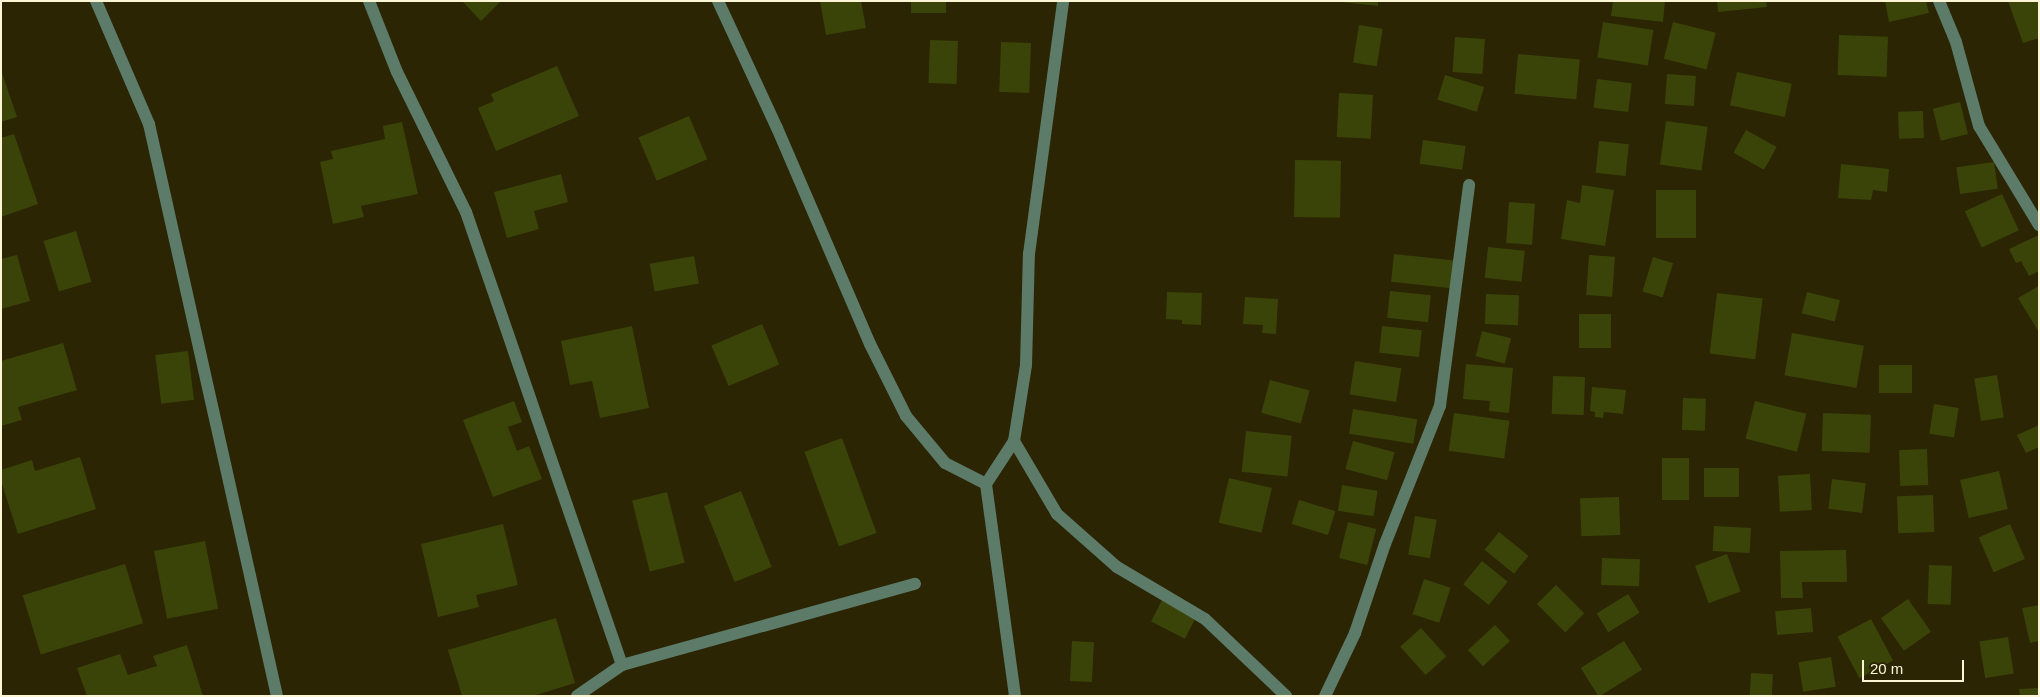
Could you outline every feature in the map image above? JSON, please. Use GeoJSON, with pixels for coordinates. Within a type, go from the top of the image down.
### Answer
{"type":"FeatureCollection","features":[{"type":"Feature","properties":{"kind":"street"},"geometry":{"type":"LineString","coordinates":[[96,1],[149,124],[277,696]]}},
{"type":"Feature","properties":{"kind":"street"},"geometry":{"type":"LineString","coordinates":[[369,1],[397,72],[466,212],[622,665]]}},
{"type":"Feature","properties":{"kind":"street"},"geometry":{"type":"LineString","coordinates":[[718,1],[777,128],[870,344],[906,416],[945,463],[986,484]]}},
{"type":"Feature","properties":{"kind":"street"},"geometry":{"type":"LineString","coordinates":[[1015,696],[986,484],[1014,440],[1026,366],[1029,254],[1063,1]]}},
{"type":"Feature","properties":{"kind":"street"},"geometry":{"type":"LineString","coordinates":[[1939,1],[1956,42],[1979,126],[2039,225]]}},
{"type":"Feature","properties":{"kind":"street"},"geometry":{"type":"LineString","coordinates":[[1325,696],[1355,633],[1385,544],[1440,406],[1469,185]]}},
{"type":"Feature","properties":{"kind":"street"},"geometry":{"type":"LineString","coordinates":[[1014,440],[1057,514],[1117,567],[1205,619],[1286,696]]}},
{"type":"Feature","properties":{"kind":"street"},"geometry":{"type":"LineString","coordinates":[[577,696],[622,665],[915,584]]}},
{"type":"Feature","properties":{"kind":"building"},"geometry":{"type":"Polygon","coordinates":[[[462,1],[501,1],[481,21],[462,1]]]}},
{"type":"Feature","properties":{"kind":"building"},"geometry":{"type":"Polygon","coordinates":[[[820,1],[861,1],[866,28],[826,35],[820,1]]]}},
{"type":"Feature","properties":{"kind":"building"},"geometry":{"type":"Polygon","coordinates":[[[911,1],[946,1],[946,13],[911,13],[911,1]]]}},
{"type":"Feature","properties":{"kind":"building"},"geometry":{"type":"Polygon","coordinates":[[[1331,1],[1378,1],[1378,6],[1331,1]]]}},
{"type":"Feature","properties":{"kind":"building"},"geometry":{"type":"Polygon","coordinates":[[[1613,1],[1665,1],[1663,22],[1611,16],[1613,1]]]}},
{"type":"Feature","properties":{"kind":"building"},"geometry":{"type":"Polygon","coordinates":[[[1717,1],[1766,1],[1767,7],[1718,12],[1717,1]]]}},
{"type":"Feature","properties":{"kind":"building"},"geometry":{"type":"Polygon","coordinates":[[[1885,1],[1926,1],[1929,13],[1889,22],[1885,1]]]}},
{"type":"Feature","properties":{"kind":"building"},"geometry":{"type":"Polygon","coordinates":[[[2008,1],[2039,1],[2039,38],[2023,43],[2008,1]]]}},
{"type":"Feature","properties":{"kind":"building"},"geometry":{"type":"Polygon","coordinates":[[[1603,22],[1653,30],[1648,66],[1597,58],[1603,22]]]}},
{"type":"Feature","properties":{"kind":"building"},"geometry":{"type":"Polygon","coordinates":[[[1673,22],[1716,33],[1706,70],[1664,59],[1673,22]]]}},
{"type":"Feature","properties":{"kind":"building"},"geometry":{"type":"Polygon","coordinates":[[[1359,25],[1383,29],[1377,66],[1353,63],[1359,25]]]}},
{"type":"Feature","properties":{"kind":"building"},"geometry":{"type":"Polygon","coordinates":[[[1839,35],[1888,37],[1887,77],[1838,75],[1839,35]]]}},
{"type":"Feature","properties":{"kind":"building"},"geometry":{"type":"Polygon","coordinates":[[[1455,37],[1485,39],[1482,74],[1453,72],[1455,37]]]}},
{"type":"Feature","properties":{"kind":"building"},"geometry":{"type":"Polygon","coordinates":[[[930,40],[958,41],[956,84],[928,83],[930,40]]]}},
{"type":"Feature","properties":{"kind":"building"},"geometry":{"type":"Polygon","coordinates":[[[1001,42],[1031,43],[1029,93],[999,92],[1001,42]]]}},
{"type":"Feature","properties":{"kind":"building"},"geometry":{"type":"Polygon","coordinates":[[[1518,54],[1580,59],[1576,99],[1515,94],[1518,54]]]}},
{"type":"Feature","properties":{"kind":"building"},"geometry":{"type":"Polygon","coordinates":[[[557,66],[579,116],[496,151],[478,108],[494,101],[491,94],[557,66]]]}},
{"type":"Feature","properties":{"kind":"building"},"geometry":{"type":"Polygon","coordinates":[[[1,70],[17,117],[1,122],[1,70]]]}},
{"type":"Feature","properties":{"kind":"building"},"geometry":{"type":"Polygon","coordinates":[[[1737,72],[1792,84],[1785,117],[1730,105],[1737,72]]]}},
{"type":"Feature","properties":{"kind":"building"},"geometry":{"type":"Polygon","coordinates":[[[1667,74],[1696,76],[1694,106],[1665,104],[1667,74]]]}},
{"type":"Feature","properties":{"kind":"building"},"geometry":{"type":"Polygon","coordinates":[[[1445,75],[1484,87],[1477,112],[1437,100],[1445,75]]]}},
{"type":"Feature","properties":{"kind":"building"},"geometry":{"type":"Polygon","coordinates":[[[1597,79],[1632,83],[1628,112],[1593,108],[1597,79]]]}},
{"type":"Feature","properties":{"kind":"building"},"geometry":{"type":"Polygon","coordinates":[[[1339,93],[1373,95],[1371,139],[1337,137],[1339,93]]]}},
{"type":"Feature","properties":{"kind":"building"},"geometry":{"type":"Polygon","coordinates":[[[1960,102],[1968,134],[1941,141],[1933,109],[1960,102]]]}},
{"type":"Feature","properties":{"kind":"building"},"geometry":{"type":"Polygon","coordinates":[[[1923,111],[1924,138],[1899,139],[1898,112],[1923,111]]]}},
{"type":"Feature","properties":{"kind":"building"},"geometry":{"type":"Polygon","coordinates":[[[689,116],[707,159],[657,181],[638,137],[689,116]]]}},
{"type":"Feature","properties":{"kind":"building"},"geometry":{"type":"Polygon","coordinates":[[[1666,121],[1708,127],[1701,170],[1660,165],[1666,121]]]}},
{"type":"Feature","properties":{"kind":"building"},"geometry":{"type":"Polygon","coordinates":[[[402,122],[418,194],[361,206],[364,217],[333,224],[320,162],[333,159],[331,151],[385,139],[383,126],[402,122]]]}},
{"type":"Feature","properties":{"kind":"building"},"geometry":{"type":"Polygon","coordinates":[[[1746,130],[1777,147],[1764,170],[1733,153],[1746,130]]]}},
{"type":"Feature","properties":{"kind":"building"},"geometry":{"type":"Polygon","coordinates":[[[14,134],[38,204],[1,217],[1,138],[14,134]]]}},
{"type":"Feature","properties":{"kind":"building"},"geometry":{"type":"Polygon","coordinates":[[[1423,140],[1466,146],[1462,170],[1420,164],[1423,140]]]}},
{"type":"Feature","properties":{"kind":"building"},"geometry":{"type":"Polygon","coordinates":[[[1599,141],[1629,144],[1625,176],[1596,173],[1599,141]]]}},
{"type":"Feature","properties":{"kind":"building"},"geometry":{"type":"Polygon","coordinates":[[[1295,160],[1341,161],[1340,218],[1294,217],[1295,160]]]}},
{"type":"Feature","properties":{"kind":"building"},"geometry":{"type":"Polygon","coordinates":[[[1994,162],[1998,189],[1960,194],[1956,167],[1994,162]]]}},
{"type":"Feature","properties":{"kind":"building"},"geometry":{"type":"Polygon","coordinates":[[[1841,164],[1889,169],[1887,192],[1873,190],[1871,200],[1838,198],[1841,164]]]}},
{"type":"Feature","properties":{"kind":"building"},"geometry":{"type":"Polygon","coordinates":[[[561,174],[568,202],[534,211],[539,229],[507,238],[494,192],[561,174]]]}},
{"type":"Feature","properties":{"kind":"building"},"geometry":{"type":"Polygon","coordinates":[[[1582,185],[1614,190],[1605,246],[1561,239],[1567,200],[1580,203],[1582,185]]]}},
{"type":"Feature","properties":{"kind":"building"},"geometry":{"type":"Polygon","coordinates":[[[1656,190],[1696,190],[1696,238],[1656,238],[1656,190]]]}},
{"type":"Feature","properties":{"kind":"building"},"geometry":{"type":"Polygon","coordinates":[[[2002,194],[2019,230],[1982,248],[1965,211],[2002,194]]]}},
{"type":"Feature","properties":{"kind":"building"},"geometry":{"type":"Polygon","coordinates":[[[1509,202],[1535,204],[1532,245],[1506,243],[1509,202]]]}},
{"type":"Feature","properties":{"kind":"building"},"geometry":{"type":"Polygon","coordinates":[[[76,231],[91,282],[59,292],[43,241],[76,231]]]}},
{"type":"Feature","properties":{"kind":"building"},"geometry":{"type":"Polygon","coordinates":[[[2039,235],[2039,271],[2029,276],[2021,261],[2016,263],[2009,249],[2039,235]]]}},
{"type":"Feature","properties":{"kind":"building"},"geometry":{"type":"Polygon","coordinates":[[[1488,247],[1525,251],[1522,282],[1485,278],[1488,247]]]}},
{"type":"Feature","properties":{"kind":"building"},"geometry":{"type":"Polygon","coordinates":[[[1394,254],[1455,260],[1452,288],[1391,282],[1394,254]]]}},
{"type":"Feature","properties":{"kind":"building"},"geometry":{"type":"Polygon","coordinates":[[[17,255],[30,301],[1,309],[1,259],[17,255]]]}},
{"type":"Feature","properties":{"kind":"building"},"geometry":{"type":"Polygon","coordinates":[[[1589,255],[1615,257],[1612,297],[1586,295],[1589,255]]]}},
{"type":"Feature","properties":{"kind":"building"},"geometry":{"type":"Polygon","coordinates":[[[694,256],[699,284],[655,291],[650,264],[694,256]]]}},
{"type":"Feature","properties":{"kind":"building"},"geometry":{"type":"Polygon","coordinates":[[[1653,257],[1673,263],[1663,298],[1642,291],[1653,257]]]}},
{"type":"Feature","properties":{"kind":"building"},"geometry":{"type":"Polygon","coordinates":[[[2039,286],[2039,332],[2018,298],[2039,286]]]}},
{"type":"Feature","properties":{"kind":"building"},"geometry":{"type":"Polygon","coordinates":[[[1390,291],[1431,295],[1428,322],[1387,318],[1390,291]]]}},
{"type":"Feature","properties":{"kind":"building"},"geometry":{"type":"Polygon","coordinates":[[[1167,292],[1202,293],[1201,325],[1182,324],[1182,320],[1166,319],[1167,292]]]}},
{"type":"Feature","properties":{"kind":"building"},"geometry":{"type":"Polygon","coordinates":[[[1807,292],[1840,300],[1835,322],[1802,313],[1807,292]]]}},
{"type":"Feature","properties":{"kind":"building"},"geometry":{"type":"Polygon","coordinates":[[[1717,293],[1763,299],[1755,359],[1710,354],[1717,293]]]}},
{"type":"Feature","properties":{"kind":"building"},"geometry":{"type":"Polygon","coordinates":[[[1486,294],[1519,295],[1518,325],[1485,324],[1486,294]]]}},
{"type":"Feature","properties":{"kind":"building"},"geometry":{"type":"Polygon","coordinates":[[[1245,297],[1278,299],[1276,334],[1262,333],[1263,325],[1243,324],[1245,297]]]}},
{"type":"Feature","properties":{"kind":"building"},"geometry":{"type":"Polygon","coordinates":[[[1579,314],[1611,314],[1611,348],[1579,348],[1579,314]]]}},
{"type":"Feature","properties":{"kind":"building"},"geometry":{"type":"Polygon","coordinates":[[[762,324],[779,365],[729,386],[711,345],[762,324]]]}},
{"type":"Feature","properties":{"kind":"building"},"geometry":{"type":"Polygon","coordinates":[[[632,326],[649,408],[600,418],[592,381],[570,385],[561,341],[632,326]]]}},
{"type":"Feature","properties":{"kind":"building"},"geometry":{"type":"Polygon","coordinates":[[[1382,326],[1422,330],[1419,357],[1379,353],[1382,326]]]}},
{"type":"Feature","properties":{"kind":"building"},"geometry":{"type":"Polygon","coordinates":[[[1482,331],[1511,338],[1505,363],[1476,356],[1482,331]]]}},
{"type":"Feature","properties":{"kind":"building"},"geometry":{"type":"Polygon","coordinates":[[[1792,333],[1864,346],[1856,388],[1785,375],[1792,333]]]}},
{"type":"Feature","properties":{"kind":"building"},"geometry":{"type":"Polygon","coordinates":[[[63,343],[77,390],[18,407],[22,420],[1,426],[1,361],[63,343]]]}},
{"type":"Feature","properties":{"kind":"building"},"geometry":{"type":"Polygon","coordinates":[[[188,351],[194,400],[161,404],[155,355],[188,351]]]}},
{"type":"Feature","properties":{"kind":"building"},"geometry":{"type":"Polygon","coordinates":[[[1355,361],[1401,368],[1396,402],[1350,395],[1355,361]]]}},
{"type":"Feature","properties":{"kind":"building"},"geometry":{"type":"Polygon","coordinates":[[[1466,364],[1513,368],[1509,413],[1489,411],[1490,401],[1463,399],[1466,364]]]}},
{"type":"Feature","properties":{"kind":"building"},"geometry":{"type":"Polygon","coordinates":[[[1879,365],[1912,365],[1912,393],[1879,393],[1879,365]]]}},
{"type":"Feature","properties":{"kind":"building"},"geometry":{"type":"Polygon","coordinates":[[[1997,375],[2004,417],[1981,421],[1974,379],[1997,375]]]}},
{"type":"Feature","properties":{"kind":"building"},"geometry":{"type":"Polygon","coordinates":[[[1553,376],[1585,377],[1584,415],[1552,414],[1553,376]]]}},
{"type":"Feature","properties":{"kind":"building"},"geometry":{"type":"Polygon","coordinates":[[[1270,380],[1310,391],[1301,423],[1261,413],[1270,380]]]}},
{"type":"Feature","properties":{"kind":"building"},"geometry":{"type":"Polygon","coordinates":[[[1592,387],[1626,390],[1623,414],[1604,412],[1603,418],[1595,417],[1595,412],[1590,411],[1592,387]]]}},
{"type":"Feature","properties":{"kind":"building"},"geometry":{"type":"Polygon","coordinates":[[[1683,398],[1706,399],[1705,431],[1682,430],[1683,398]]]}},
{"type":"Feature","properties":{"kind":"building"},"geometry":{"type":"Polygon","coordinates":[[[514,401],[522,422],[508,427],[517,451],[529,446],[542,479],[493,497],[463,420],[514,401]]]}},
{"type":"Feature","properties":{"kind":"building"},"geometry":{"type":"Polygon","coordinates":[[[1755,401],[1806,414],[1797,452],[1746,439],[1755,401]]]}},
{"type":"Feature","properties":{"kind":"building"},"geometry":{"type":"Polygon","coordinates":[[[1934,404],[1959,408],[1954,438],[1929,434],[1934,404]]]}},
{"type":"Feature","properties":{"kind":"building"},"geometry":{"type":"Polygon","coordinates":[[[1353,409],[1417,419],[1413,444],[1349,434],[1353,409]]]}},
{"type":"Feature","properties":{"kind":"building"},"geometry":{"type":"Polygon","coordinates":[[[1454,413],[1509,421],[1504,458],[1449,451],[1454,413]]]}},
{"type":"Feature","properties":{"kind":"building"},"geometry":{"type":"Polygon","coordinates":[[[1823,413],[1871,415],[1870,453],[1822,451],[1823,413]]]}},
{"type":"Feature","properties":{"kind":"building"},"geometry":{"type":"Polygon","coordinates":[[[2039,425],[2039,447],[2026,453],[2017,435],[2039,425]]]}},
{"type":"Feature","properties":{"kind":"building"},"geometry":{"type":"Polygon","coordinates":[[[1246,431],[1292,436],[1287,477],[1242,472],[1246,431]]]}},
{"type":"Feature","properties":{"kind":"building"},"geometry":{"type":"Polygon","coordinates":[[[842,438],[877,533],[839,547],[804,452],[842,438]]]}},
{"type":"Feature","properties":{"kind":"building"},"geometry":{"type":"Polygon","coordinates":[[[1353,441],[1395,452],[1387,480],[1345,469],[1353,441]]]}},
{"type":"Feature","properties":{"kind":"building"},"geometry":{"type":"Polygon","coordinates":[[[1927,449],[1928,485],[1900,486],[1899,450],[1927,449]]]}},
{"type":"Feature","properties":{"kind":"building"},"geometry":{"type":"Polygon","coordinates":[[[80,457],[96,509],[18,534],[1,481],[1,470],[32,460],[35,471],[80,457]]]}},
{"type":"Feature","properties":{"kind":"building"},"geometry":{"type":"Polygon","coordinates":[[[1662,458],[1689,458],[1689,500],[1662,500],[1662,458]]]}},
{"type":"Feature","properties":{"kind":"building"},"geometry":{"type":"Polygon","coordinates":[[[1704,468],[1739,468],[1739,497],[1704,497],[1704,468]]]}},
{"type":"Feature","properties":{"kind":"building"},"geometry":{"type":"Polygon","coordinates":[[[1999,471],[2008,509],[1969,518],[1960,480],[1999,471]]]}},
{"type":"Feature","properties":{"kind":"building"},"geometry":{"type":"Polygon","coordinates":[[[1810,474],[1812,510],[1780,512],[1778,476],[1810,474]]]}},
{"type":"Feature","properties":{"kind":"building"},"geometry":{"type":"Polygon","coordinates":[[[1229,478],[1272,488],[1262,533],[1219,523],[1229,478]]]}},
{"type":"Feature","properties":{"kind":"building"},"geometry":{"type":"Polygon","coordinates":[[[1832,479],[1866,483],[1862,513],[1828,509],[1832,479]]]}},
{"type":"Feature","properties":{"kind":"building"},"geometry":{"type":"Polygon","coordinates":[[[1342,485],[1378,491],[1373,516],[1338,511],[1342,485]]]}},
{"type":"Feature","properties":{"kind":"building"},"geometry":{"type":"Polygon","coordinates":[[[741,491],[772,567],[735,582],[704,506],[741,491]]]}},
{"type":"Feature","properties":{"kind":"building"},"geometry":{"type":"Polygon","coordinates":[[[667,492],[685,563],[650,572],[632,501],[667,492]]]}},
{"type":"Feature","properties":{"kind":"building"},"geometry":{"type":"Polygon","coordinates":[[[1933,495],[1934,532],[1898,533],[1897,496],[1933,495]]]}},
{"type":"Feature","properties":{"kind":"building"},"geometry":{"type":"Polygon","coordinates":[[[1619,497],[1620,535],[1581,536],[1580,498],[1619,497]]]}},
{"type":"Feature","properties":{"kind":"building"},"geometry":{"type":"Polygon","coordinates":[[[1299,500],[1335,511],[1328,535],[1292,524],[1299,500]]]}},
{"type":"Feature","properties":{"kind":"building"},"geometry":{"type":"Polygon","coordinates":[[[1415,516],[1437,520],[1430,558],[1408,554],[1415,516]]]}},
{"type":"Feature","properties":{"kind":"building"},"geometry":{"type":"Polygon","coordinates":[[[1348,522],[1376,529],[1367,565],[1339,558],[1348,522]]]}},
{"type":"Feature","properties":{"kind":"building"},"geometry":{"type":"Polygon","coordinates":[[[503,524],[518,585],[476,595],[479,607],[438,617],[421,544],[503,524]]]}},
{"type":"Feature","properties":{"kind":"building"},"geometry":{"type":"Polygon","coordinates":[[[2010,524],[2025,559],[1994,572],[1979,537],[2010,524]]]}},
{"type":"Feature","properties":{"kind":"building"},"geometry":{"type":"Polygon","coordinates":[[[1714,526],[1751,528],[1750,553],[1713,551],[1714,526]]]}},
{"type":"Feature","properties":{"kind":"building"},"geometry":{"type":"Polygon","coordinates":[[[1499,532],[1529,556],[1514,574],[1485,550],[1499,532]]]}},
{"type":"Feature","properties":{"kind":"building"},"geometry":{"type":"Polygon","coordinates":[[[205,541],[218,609],[167,619],[154,551],[205,541]]]}},
{"type":"Feature","properties":{"kind":"building"},"geometry":{"type":"Polygon","coordinates":[[[1846,550],[1847,582],[1802,582],[1803,598],[1781,598],[1780,551],[1846,550]]]}},
{"type":"Feature","properties":{"kind":"building"},"geometry":{"type":"Polygon","coordinates":[[[1727,554],[1741,592],[1709,603],[1695,566],[1727,554]]]}},
{"type":"Feature","properties":{"kind":"building"},"geometry":{"type":"Polygon","coordinates":[[[1602,558],[1640,559],[1639,586],[1601,585],[1602,558]]]}},
{"type":"Feature","properties":{"kind":"building"},"geometry":{"type":"Polygon","coordinates":[[[1482,561],[1508,582],[1489,605],[1463,584],[1482,561]]]}},
{"type":"Feature","properties":{"kind":"building"},"geometry":{"type":"Polygon","coordinates":[[[125,564],[143,623],[41,655],[23,595],[125,564]]]}},
{"type":"Feature","properties":{"kind":"building"},"geometry":{"type":"Polygon","coordinates":[[[1929,565],[1952,566],[1951,605],[1928,604],[1929,565]]]}},
{"type":"Feature","properties":{"kind":"building"},"geometry":{"type":"Polygon","coordinates":[[[1424,579],[1451,588],[1439,623],[1413,614],[1424,579]]]}},
{"type":"Feature","properties":{"kind":"building"},"geometry":{"type":"Polygon","coordinates":[[[1556,585],[1584,613],[1565,632],[1537,604],[1556,585]]]}},
{"type":"Feature","properties":{"kind":"building"},"geometry":{"type":"Polygon","coordinates":[[[1628,594],[1640,613],[1608,632],[1597,614],[1628,594]]]}},
{"type":"Feature","properties":{"kind":"building"},"geometry":{"type":"Polygon","coordinates":[[[1908,599],[1931,632],[1904,651],[1881,618],[1908,599]]]}},
{"type":"Feature","properties":{"kind":"building"},"geometry":{"type":"Polygon","coordinates":[[[1162,600],[1196,617],[1185,639],[1151,621],[1162,600]]]}},
{"type":"Feature","properties":{"kind":"building"},"geometry":{"type":"Polygon","coordinates":[[[2039,605],[2039,641],[2030,643],[2022,608],[2039,605]]]}},
{"type":"Feature","properties":{"kind":"building"},"geometry":{"type":"Polygon","coordinates":[[[1811,608],[1813,632],[1777,635],[1775,611],[1811,608]]]}},
{"type":"Feature","properties":{"kind":"building"},"geometry":{"type":"Polygon","coordinates":[[[556,618],[575,683],[533,696],[462,696],[448,650],[556,618]]]}},
{"type":"Feature","properties":{"kind":"building"},"geometry":{"type":"Polygon","coordinates":[[[1871,619],[1893,660],[1860,678],[1837,637],[1871,619]]]}},
{"type":"Feature","properties":{"kind":"building"},"geometry":{"type":"Polygon","coordinates":[[[1495,625],[1510,641],[1483,666],[1468,650],[1495,625]]]}},
{"type":"Feature","properties":{"kind":"building"},"geometry":{"type":"Polygon","coordinates":[[[1421,628],[1446,656],[1426,675],[1400,647],[1421,628]]]}},
{"type":"Feature","properties":{"kind":"building"},"geometry":{"type":"Polygon","coordinates":[[[2008,637],[2014,674],[1985,678],[1979,642],[2008,637]]]}},
{"type":"Feature","properties":{"kind":"building"},"geometry":{"type":"Polygon","coordinates":[[[1072,641],[1094,642],[1092,682],[1070,681],[1072,641]]]}},
{"type":"Feature","properties":{"kind":"building"},"geometry":{"type":"Polygon","coordinates":[[[1624,641],[1642,670],[1598,696],[1581,668],[1624,641]]]}},
{"type":"Feature","properties":{"kind":"building"},"geometry":{"type":"Polygon","coordinates":[[[187,645],[203,696],[87,696],[77,668],[120,654],[128,675],[157,666],[153,656],[187,645]]]}},
{"type":"Feature","properties":{"kind":"building"},"geometry":{"type":"Polygon","coordinates":[[[1831,657],[1836,687],[1803,692],[1798,662],[1831,657]]]}},
{"type":"Feature","properties":{"kind":"building"},"geometry":{"type":"Polygon","coordinates":[[[1751,673],[1773,674],[1772,696],[1750,696],[1751,673]]]}},
{"type":"Feature","properties":{"kind":"building"},"geometry":{"type":"Polygon","coordinates":[[[2039,688],[2039,696],[2020,696],[2019,689],[2039,688]]]}}]}
